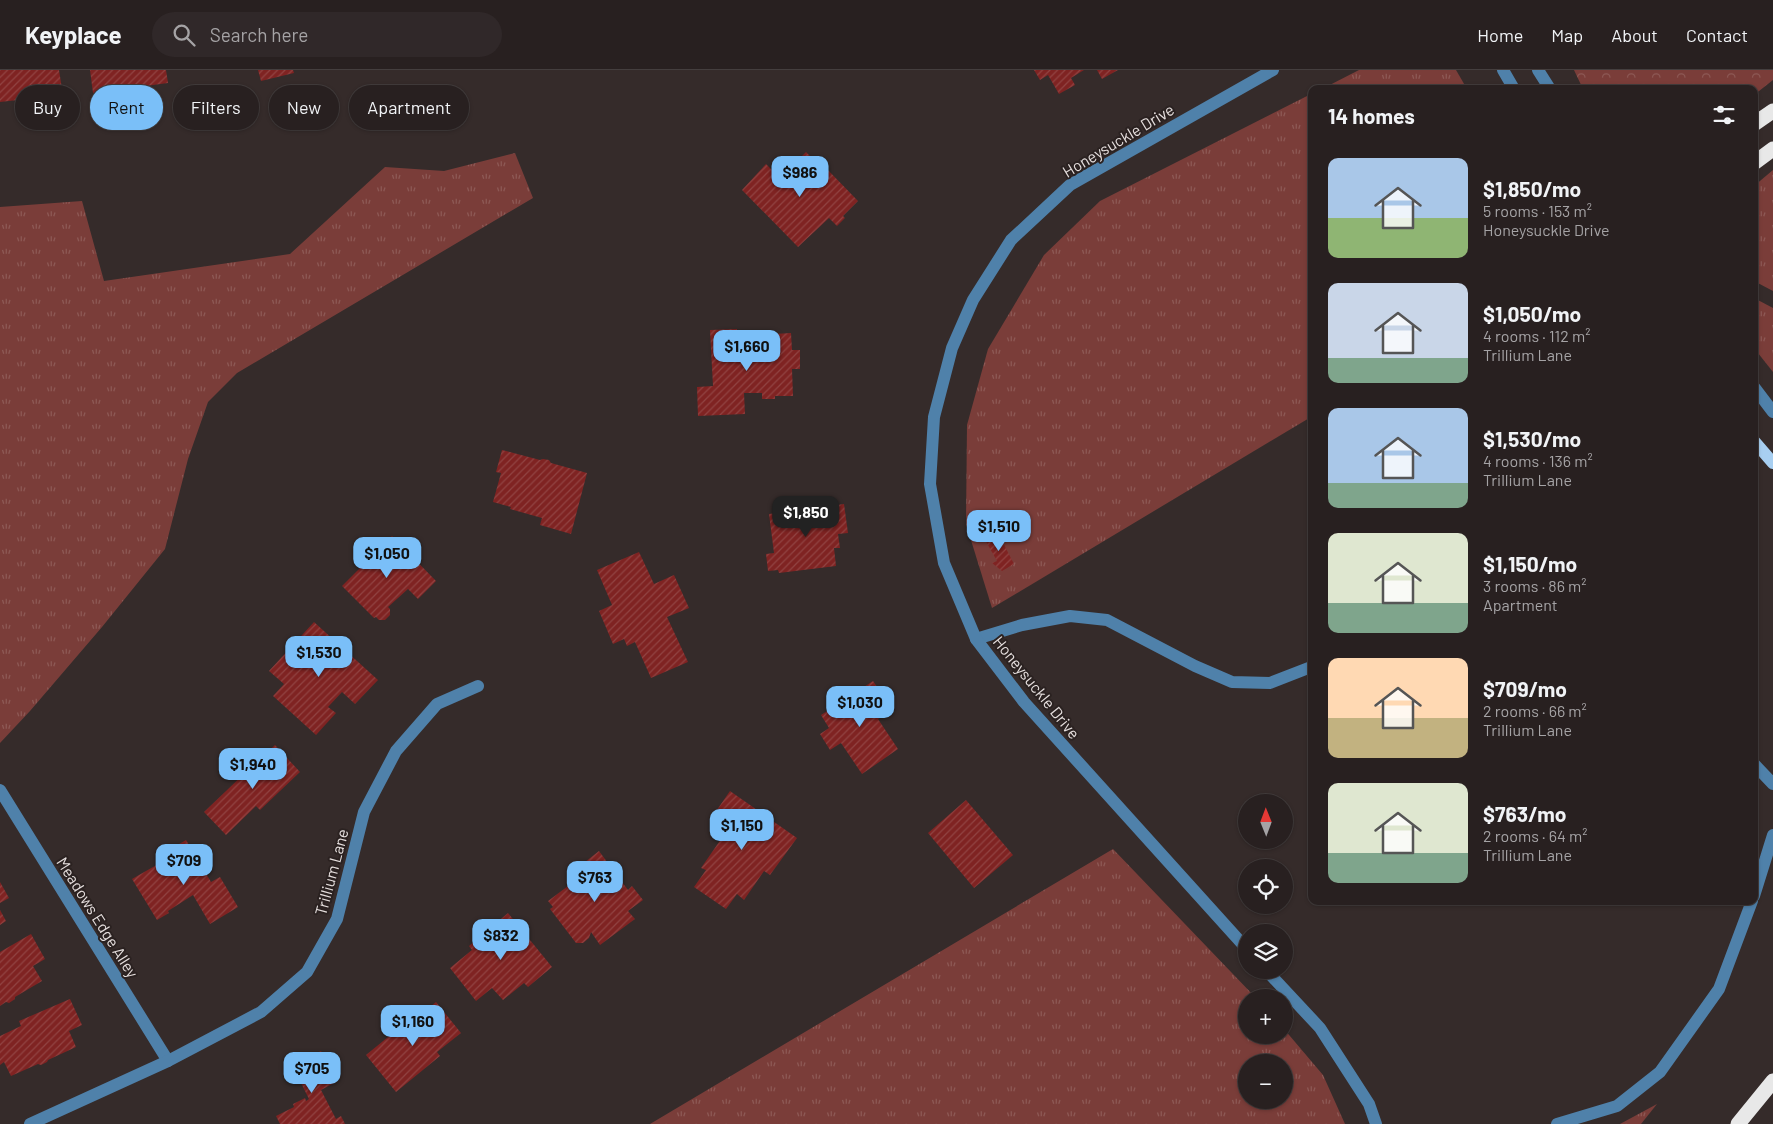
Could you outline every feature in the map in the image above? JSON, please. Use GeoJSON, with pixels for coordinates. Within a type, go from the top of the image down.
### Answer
{"type":"FeatureCollection","features":[{"type":"Feature","properties":{"kind":"highway"},"geometry":{"type":"LineString","coordinates":[[1758,121],[1773,111]]}},
{"type":"Feature","properties":{"kind":"highway"},"geometry":{"type":"LineString","coordinates":[[1758,160],[1773,149]]}},
{"type":"Feature","properties":{"kind":"highway"},"geometry":{"type":"LineString","coordinates":[[1738,1124],[1773,1081]]}},
{"type":"Feature","properties":{"kind":"main road"},"geometry":{"type":"LineString","coordinates":[[1758,446],[1773,463]]}},
{"type":"Feature","properties":{"kind":"street","name":"Honeysuckle Drive"},"geometry":{"type":"LineString","coordinates":[[1238,939],[1024,702],[976,639],[944,563],[930,484],[934,417],[952,348],[973,300],[1011,240],[1070,185],[1273,70]]}},
{"type":"Feature","properties":{"kind":"street"},"geometry":{"type":"LineString","coordinates":[[1503,70],[1512,85]]}},
{"type":"Feature","properties":{"kind":"street"},"geometry":{"type":"LineString","coordinates":[[1538,70],[1547,85]]}},
{"type":"Feature","properties":{"kind":"street"},"geometry":{"type":"LineString","coordinates":[[1758,392],[1773,412]]}},
{"type":"Feature","properties":{"kind":"street"},"geometry":{"type":"LineString","coordinates":[[976,639],[1022,625],[1070,616],[1107,620],[1195,666],[1232,682],[1270,683],[1308,668]]}},
{"type":"Feature","properties":{"kind":"street","name":"Trillium Lane"},"geometry":{"type":"LineString","coordinates":[[30,1124],[168,1061],[261,1012],[306,972],[337,919],[364,812],[396,752],[437,704],[478,686]]}},
{"type":"Feature","properties":{"kind":"street"},"geometry":{"type":"LineString","coordinates":[[1758,768],[1773,784]]}},
{"type":"Feature","properties":{"kind":"street","name":"Meadows Edge Alley"},"geometry":{"type":"LineString","coordinates":[[0,790],[168,1061]]}},
{"type":"Feature","properties":{"kind":"street"},"geometry":{"type":"LineString","coordinates":[[1758,883],[1773,835]]}},
{"type":"Feature","properties":{"kind":"street"},"geometry":{"type":"LineString","coordinates":[[1557,1124],[1617,1106],[1660,1072],[1719,989],[1750,905]]}},
{"type":"Feature","properties":{"kind":"street"},"geometry":{"type":"LineString","coordinates":[[1274,979],[1320,1028],[1369,1104],[1376,1124]]}},
{"type":"Feature","properties":{"kind":"green space"},"geometry":{"type":"Polygon","coordinates":[[[1359,70],[1456,70],[1465,85],[1330,85],[1359,70]]]}},
{"type":"Feature","properties":{"kind":"green space"},"geometry":{"type":"Polygon","coordinates":[[[1574,70],[1773,70],[1773,80],[1758,92],[1758,85],[1581,85],[1574,70]]]}},
{"type":"Feature","properties":{"kind":"green space"},"geometry":{"type":"Polygon","coordinates":[[[1308,96],[1308,419],[992,608],[966,524],[967,425],[988,349],[1044,255],[1100,201],[1308,96]]]}},
{"type":"Feature","properties":{"kind":"green space"},"geometry":{"type":"Polygon","coordinates":[[[515,153],[533,198],[237,373],[208,402],[188,459],[165,549],[102,627],[0,743],[0,207],[82,201],[104,281],[290,254],[385,167],[444,171],[515,153]]]}},
{"type":"Feature","properties":{"kind":"green space"},"geometry":{"type":"Polygon","coordinates":[[[1773,170],[1773,291],[1758,283],[1758,183],[1773,170]]]}},
{"type":"Feature","properties":{"kind":"green space"},"geometry":{"type":"Polygon","coordinates":[[[1758,300],[1773,308],[1773,372],[1758,353],[1758,300]]]}},
{"type":"Feature","properties":{"kind":"green space"},"geometry":{"type":"Polygon","coordinates":[[[1113,849],[1247,989],[1238,989],[1238,1044],[1293,1044],[1293,1040],[1323,1075],[1345,1124],[650,1124],[1113,849]]]}},
{"type":"Feature","properties":{"kind":"green space"},"geometry":{"type":"Polygon","coordinates":[[[1657,1104],[1641,1124],[1620,1124],[1657,1104]]]}},
{"type":"Feature","properties":{"kind":"building"},"geometry":{"type":"Polygon","coordinates":[[[0,70],[59,70],[61,85],[15,85],[15,100],[0,102],[0,70]]]}},
{"type":"Feature","properties":{"kind":"building"},"geometry":{"type":"Polygon","coordinates":[[[90,70],[166,70],[168,83],[153,85],[92,85],[90,70]]]}},
{"type":"Feature","properties":{"kind":"building"},"geometry":{"type":"Polygon","coordinates":[[[258,70],[293,70],[294,73],[261,81],[258,70]]]}},
{"type":"Feature","properties":{"kind":"building"},"geometry":{"type":"Polygon","coordinates":[[[1034,70],[1084,70],[1071,78],[1075,85],[1059,94],[1048,75],[1040,80],[1034,70]]]}},
{"type":"Feature","properties":{"kind":"building"},"geometry":{"type":"Polygon","coordinates":[[[1097,70],[1118,70],[1102,79],[1097,70]]]}},
{"type":"Feature","properties":{"kind":"building"},"geometry":{"type":"Polygon","coordinates":[[[806,152],[812,158],[814,156],[823,169],[825,167],[858,201],[843,216],[845,218],[837,226],[829,218],[798,247],[742,190],[766,164],[776,174],[786,164],[790,168],[806,152]]]}},
{"type":"Feature","properties":{"kind":"building"},"geometry":{"type":"Polygon","coordinates":[[[737,329],[737,344],[774,343],[774,334],[791,333],[792,350],[800,350],[800,369],[792,369],[793,396],[775,396],[775,399],[762,399],[762,393],[744,393],[745,414],[698,416],[697,387],[713,386],[710,330],[737,329]]]}},
{"type":"Feature","properties":{"kind":"building"},"geometry":{"type":"Polygon","coordinates":[[[502,450],[540,460],[549,460],[551,463],[587,473],[571,534],[540,525],[542,518],[493,502],[501,473],[496,472],[502,450]]]}},
{"type":"Feature","properties":{"kind":"building"},"geometry":{"type":"Polygon","coordinates":[[[844,504],[848,533],[838,534],[840,548],[834,548],[836,566],[779,573],[778,570],[768,571],[766,554],[774,553],[769,514],[844,504]]]}},
{"type":"Feature","properties":{"kind":"building"},"geometry":{"type":"Polygon","coordinates":[[[997,531],[1014,564],[1002,571],[992,563],[997,561],[984,538],[997,531]]]}},
{"type":"Feature","properties":{"kind":"building"},"geometry":{"type":"Polygon","coordinates":[[[392,536],[436,581],[418,599],[408,589],[388,607],[390,615],[385,620],[379,620],[376,617],[374,618],[342,586],[360,568],[358,566],[362,561],[365,563],[369,559],[369,554],[375,549],[380,549],[392,536]]]}},
{"type":"Feature","properties":{"kind":"building"},"geometry":{"type":"Polygon","coordinates":[[[639,552],[654,584],[674,575],[689,608],[667,617],[688,662],[651,678],[635,642],[627,646],[624,639],[613,644],[599,611],[612,605],[597,570],[639,552]]]}},
{"type":"Feature","properties":{"kind":"building"},"geometry":{"type":"Polygon","coordinates":[[[314,622],[378,680],[355,704],[342,692],[328,707],[336,713],[316,735],[273,696],[284,684],[269,671],[314,622]]]}},
{"type":"Feature","properties":{"kind":"building"},"geometry":{"type":"Polygon","coordinates":[[[873,681],[893,710],[878,719],[898,749],[862,774],[841,743],[830,750],[820,734],[829,728],[821,715],[873,681]]]}},
{"type":"Feature","properties":{"kind":"building"},"geometry":{"type":"Polygon","coordinates":[[[275,745],[300,772],[260,810],[256,806],[226,835],[204,812],[248,770],[247,768],[256,759],[257,761],[275,745]]]}},
{"type":"Feature","properties":{"kind":"building"},"geometry":{"type":"Polygon","coordinates":[[[730,791],[797,838],[770,875],[764,871],[744,900],[737,894],[726,909],[694,887],[706,870],[701,868],[726,832],[710,820],[730,791]]]}},
{"type":"Feature","properties":{"kind":"building"},"geometry":{"type":"Polygon","coordinates":[[[966,800],[1013,855],[974,888],[928,833],[966,800]]]}},
{"type":"Feature","properties":{"kind":"building"},"geometry":{"type":"Polygon","coordinates":[[[186,840],[211,882],[220,877],[238,907],[210,924],[193,895],[157,920],[132,879],[174,855],[171,849],[186,840]]]}},
{"type":"Feature","properties":{"kind":"building"},"geometry":{"type":"Polygon","coordinates":[[[599,851],[628,890],[632,886],[643,900],[628,911],[635,919],[600,945],[591,932],[589,938],[583,943],[576,943],[550,909],[553,907],[548,901],[580,877],[576,871],[599,851]]]}},
{"type":"Feature","properties":{"kind":"building"},"geometry":{"type":"Polygon","coordinates":[[[0,882],[9,898],[0,903],[0,882]]]}},
{"type":"Feature","properties":{"kind":"building"},"geometry":{"type":"Polygon","coordinates":[[[0,910],[6,921],[0,925],[0,910]]]}},
{"type":"Feature","properties":{"kind":"building"},"geometry":{"type":"Polygon","coordinates":[[[508,913],[552,967],[528,987],[524,983],[503,1000],[492,988],[476,1001],[450,968],[472,950],[469,946],[508,913]]]}},
{"type":"Feature","properties":{"kind":"building"},"geometry":{"type":"Polygon","coordinates":[[[31,934],[45,959],[33,966],[42,981],[15,997],[9,1003],[6,1002],[0,1006],[0,952],[31,934]]]}},
{"type":"Feature","properties":{"kind":"building"},"geometry":{"type":"Polygon","coordinates":[[[70,999],[82,1025],[69,1031],[76,1047],[41,1065],[38,1064],[11,1076],[4,1062],[0,1065],[0,1036],[21,1026],[19,1021],[70,999]]]}},
{"type":"Feature","properties":{"kind":"building"},"geometry":{"type":"Polygon","coordinates":[[[436,1002],[461,1033],[437,1052],[440,1056],[396,1092],[366,1055],[410,1019],[412,1022],[436,1002]]]}},
{"type":"Feature","properties":{"kind":"building"},"geometry":{"type":"Polygon","coordinates":[[[321,1051],[336,1082],[321,1090],[336,1119],[341,1116],[345,1124],[280,1124],[276,1116],[294,1107],[293,1104],[305,1098],[306,1101],[309,1099],[292,1065],[321,1051]]]}}]}
